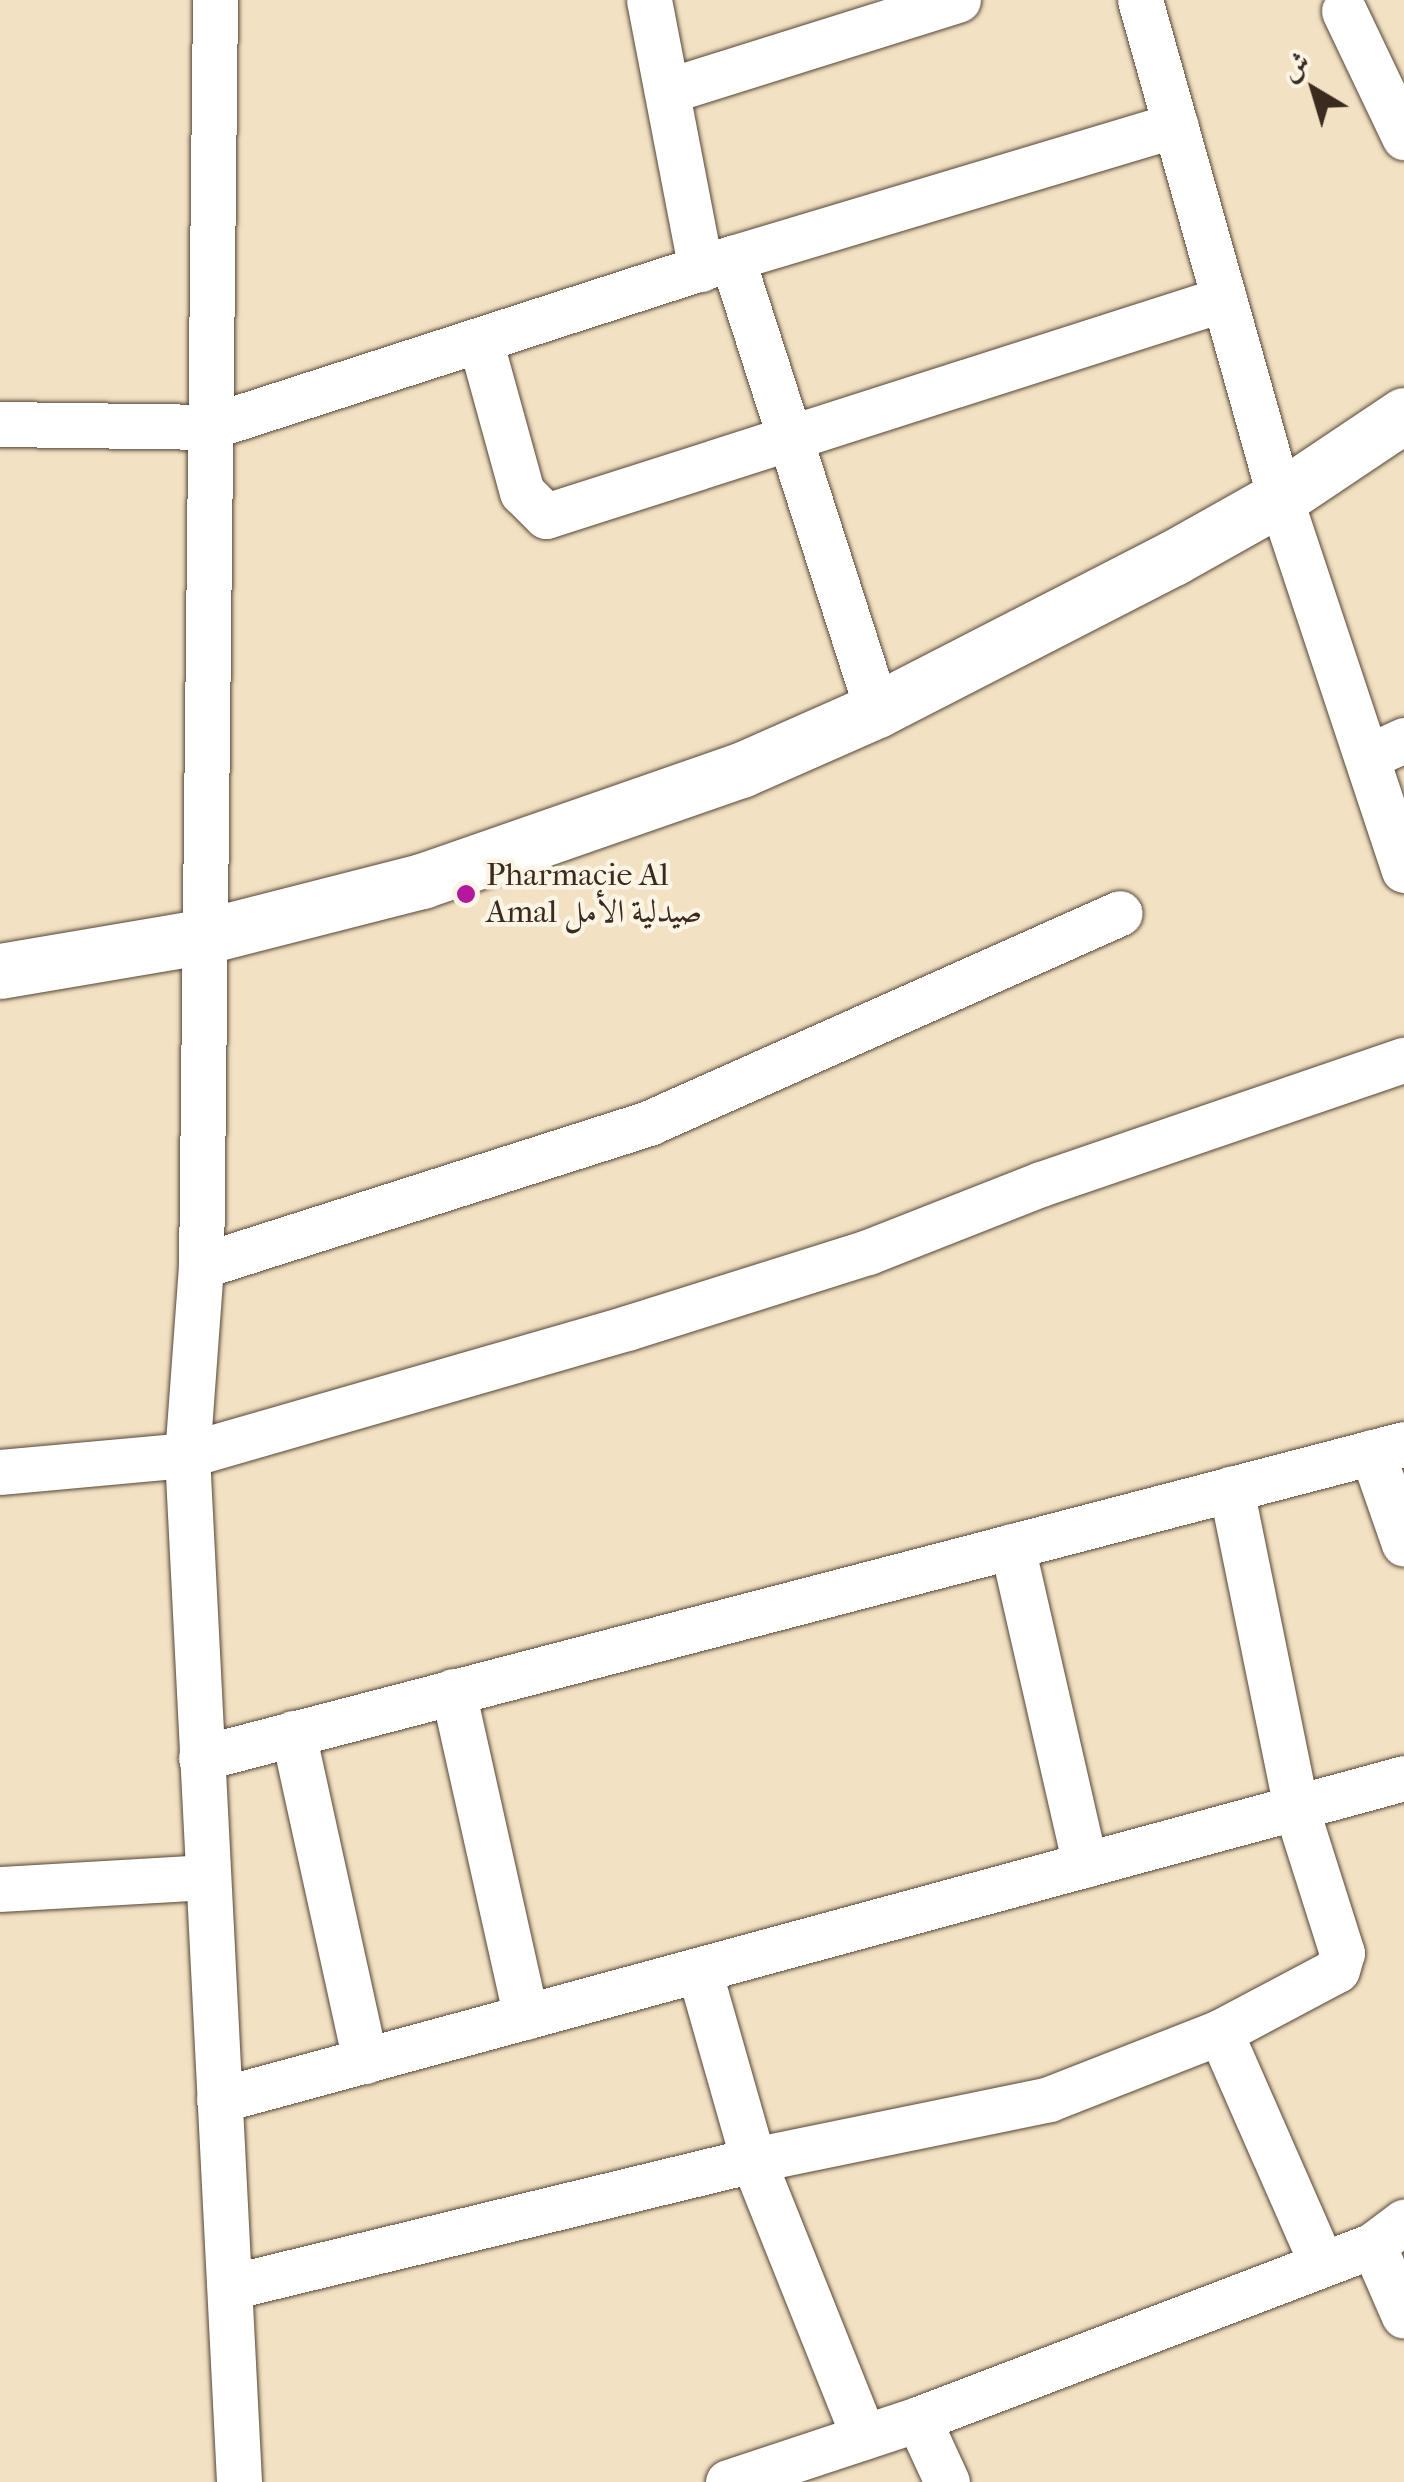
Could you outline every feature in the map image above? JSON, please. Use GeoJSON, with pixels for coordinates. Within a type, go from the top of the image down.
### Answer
{"type":"FeatureCollection","features":[{"type":"Feature","properties":{"kind":"street"},"geometry":{"type":"LineString","coordinates":[[216,0],[201,1266],[187,1456],[239,2482]]}},
{"type":"Feature","properties":{"kind":"street"},"geometry":{"type":"LineString","coordinates":[[650,0],[667,91],[716,264],[787,441],[878,710]]}},
{"type":"Feature","properties":{"kind":"street"},"geometry":{"type":"LineString","coordinates":[[667,91],[958,0]]}},
{"type":"Feature","properties":{"kind":"street"},"geometry":{"type":"LineString","coordinates":[[1140,0],[1280,498],[1385,749],[1404,870]]}},
{"type":"Feature","properties":{"kind":"street"},"geometry":{"type":"LineString","coordinates":[[1344,11],[1388,62],[1404,137]]}},
{"type":"Feature","properties":{"kind":"street"},"geometry":{"type":"LineString","coordinates":[[0,424],[209,427],[716,264],[1176,125]]}},
{"type":"Feature","properties":{"kind":"street"},"geometry":{"type":"LineString","coordinates":[[480,340],[522,492],[546,516],[1224,299]]}},
{"type":"Feature","properties":{"kind":"street"},"geometry":{"type":"LineString","coordinates":[[0,971],[202,937],[422,881],[741,770],[878,710],[1280,498],[1404,415]]}},
{"type":"Feature","properties":{"kind":"street"},"geometry":{"type":"LineString","coordinates":[[201,1266],[651,1122],[1120,913]]}},
{"type":"Feature","properties":{"kind":"street"},"geometry":{"type":"LineString","coordinates":[[0,1472],[187,1456],[868,1252],[1041,1184],[1404,1060]]}},
{"type":"Feature","properties":{"kind":"street"},"geometry":{"type":"LineString","coordinates":[[201,1758],[1388,1448],[1404,1544]]}},
{"type":"Feature","properties":{"kind":"street"},"geometry":{"type":"LineString","coordinates":[[230,2287],[753,2160],[1048,2099],[1220,2032],[1337,1970],[1342,1954],[1296,1808],[1230,1489]]}},
{"type":"Feature","properties":{"kind":"street"},"geometry":{"type":"LineString","coordinates":[[1012,1546],[1085,1865]]}},
{"type":"Feature","properties":{"kind":"street"},"geometry":{"type":"LineString","coordinates":[[453,1692],[526,2016]]}},
{"type":"Feature","properties":{"kind":"street"},"geometry":{"type":"LineString","coordinates":[[294,1734],[365,2061]]}},
{"type":"Feature","properties":{"kind":"street"},"geometry":{"type":"LineString","coordinates":[[220,2100],[1404,1778]]}},
{"type":"Feature","properties":{"kind":"street"},"geometry":{"type":"LineString","coordinates":[[0,1889],[208,1877]]}},
{"type":"Feature","properties":{"kind":"street"},"geometry":{"type":"LineString","coordinates":[[700,1970],[753,2160],[864,2437]]}},
{"type":"Feature","properties":{"kind":"street"},"geometry":{"type":"LineString","coordinates":[[1220,2032],[1322,2264]]}},
{"type":"Feature","properties":{"kind":"street"},"geometry":{"type":"LineString","coordinates":[[728,2482],[918,2419],[1322,2264],[1389,2234],[1404,2316]]}},
{"type":"Feature","properties":{"kind":"street"},"geometry":{"type":"LineString","coordinates":[[918,2419],[947,2482]]}},
{"type":"Feature","properties":{"kind":"place","name":"Pharmacie Al Amal صيدلية الأمل"},"geometry":{"type":"Point","coordinates":[466,894]}}]}
